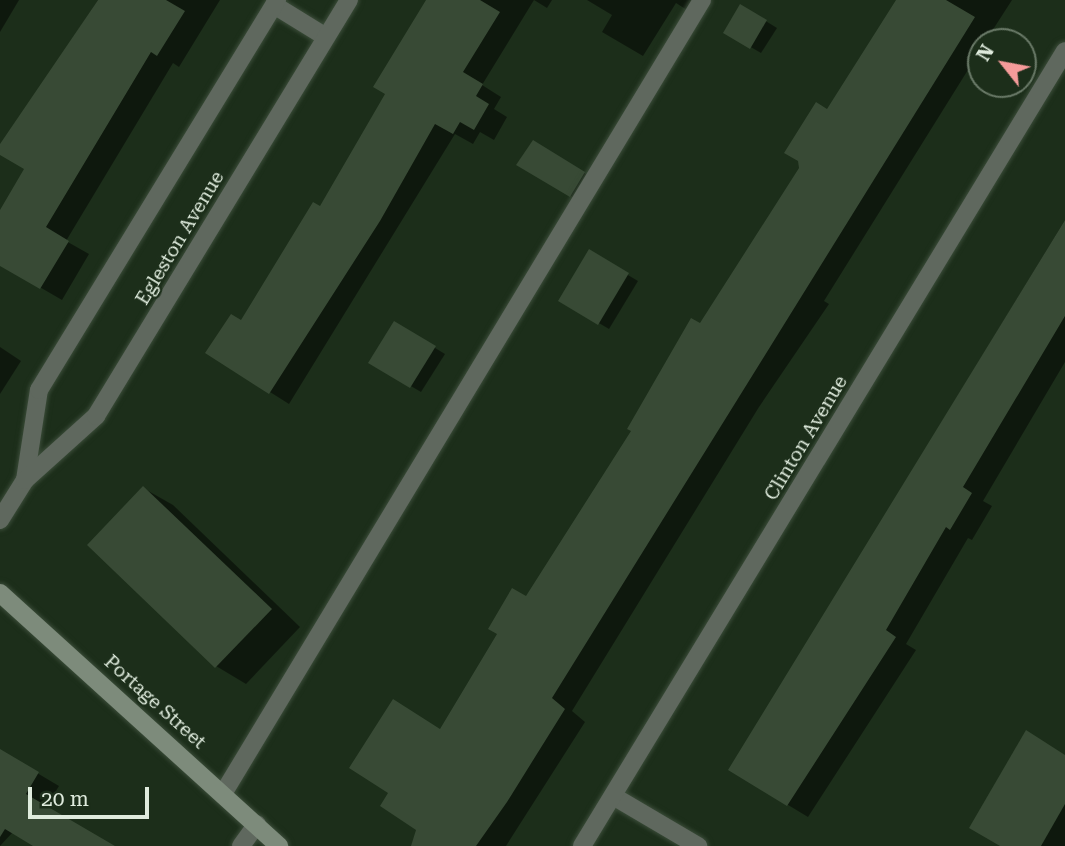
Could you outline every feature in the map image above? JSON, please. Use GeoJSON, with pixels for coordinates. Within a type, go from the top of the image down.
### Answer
{"type":"FeatureCollection","features":[{"type":"Feature","properties":{"kind":"main road","name":"Portage Street"},"geometry":{"type":"LineString","coordinates":[[0,593],[224,792],[279,846]]}},
{"type":"Feature","properties":{"kind":"street","name":"Egleston Avenue"},"geometry":{"type":"LineString","coordinates":[[0,520],[25,480],[96,416],[349,0]]}},
{"type":"Feature","properties":{"kind":"street"},"geometry":{"type":"LineString","coordinates":[[224,792],[702,0]]}},
{"type":"Feature","properties":{"kind":"street","name":"Egleston Avenue"},"geometry":{"type":"LineString","coordinates":[[25,480],[39,390],[275,3]]}},
{"type":"Feature","properties":{"kind":"street"},"geometry":{"type":"LineString","coordinates":[[275,3],[326,37]]}},
{"type":"Feature","properties":{"kind":"street","name":"Clinton Avenue"},"geometry":{"type":"LineString","coordinates":[[582,846],[1065,51]]}},
{"type":"Feature","properties":{"kind":"street"},"geometry":{"type":"LineString","coordinates":[[613,796],[698,846]]}},
{"type":"Feature","properties":{"kind":"street"},"geometry":{"type":"LineString","coordinates":[[241,846],[257,824]]}},
{"type":"Feature","properties":{"kind":"building"},"geometry":{"type":"Polygon","coordinates":[[[98,0],[166,0],[185,11],[157,56],[151,52],[46,227],[69,241],[40,289],[0,266],[0,210],[24,169],[0,155],[0,144],[98,0]]]}},
{"type":"Feature","properties":{"kind":"building"},"geometry":{"type":"Polygon","coordinates":[[[426,0],[480,0],[500,12],[463,72],[483,84],[476,96],[489,104],[474,130],[460,122],[453,134],[435,124],[380,221],[269,394],[205,353],[231,314],[241,320],[313,202],[320,206],[385,94],[373,87],[426,0]]]}},
{"type":"Feature","properties":{"kind":"building"},"geometry":{"type":"Polygon","coordinates":[[[896,0],[946,0],[975,17],[552,698],[565,709],[507,802],[476,846],[411,846],[416,830],[380,806],[388,793],[349,768],[393,699],[440,729],[497,634],[488,629],[512,588],[526,596],[631,431],[627,429],[691,318],[700,323],[799,168],[798,161],[784,153],[816,102],[827,109],[896,0]]]}},
{"type":"Feature","properties":{"kind":"building"},"geometry":{"type":"Polygon","coordinates":[[[740,4],[767,20],[750,49],[723,33],[740,4]]]}},
{"type":"Feature","properties":{"kind":"building"},"geometry":{"type":"Polygon","coordinates":[[[533,140],[585,172],[570,197],[516,165],[533,140]]]}},
{"type":"Feature","properties":{"kind":"building"},"geometry":{"type":"Polygon","coordinates":[[[1065,220],[1065,316],[963,487],[972,493],[950,530],[946,527],[886,630],[896,637],[787,806],[728,770],[1065,220]]]}},
{"type":"Feature","properties":{"kind":"building"},"geometry":{"type":"Polygon","coordinates":[[[589,249],[629,273],[598,325],[558,301],[589,249]]]}},
{"type":"Feature","properties":{"kind":"building"},"geometry":{"type":"Polygon","coordinates":[[[394,321],[436,346],[410,388],[368,363],[394,321]]]}},
{"type":"Feature","properties":{"kind":"building"},"geometry":{"type":"Polygon","coordinates":[[[143,486],[272,609],[215,668],[87,545],[143,486]]]}},
{"type":"Feature","properties":{"kind":"building"},"geometry":{"type":"Polygon","coordinates":[[[1026,730],[1065,755],[1065,804],[1041,846],[1000,846],[969,828],[1026,730]]]}},
{"type":"Feature","properties":{"kind":"building"},"geometry":{"type":"Polygon","coordinates":[[[0,749],[39,772],[26,794],[115,846],[33,846],[5,829],[0,837],[0,749]]]}}]}
